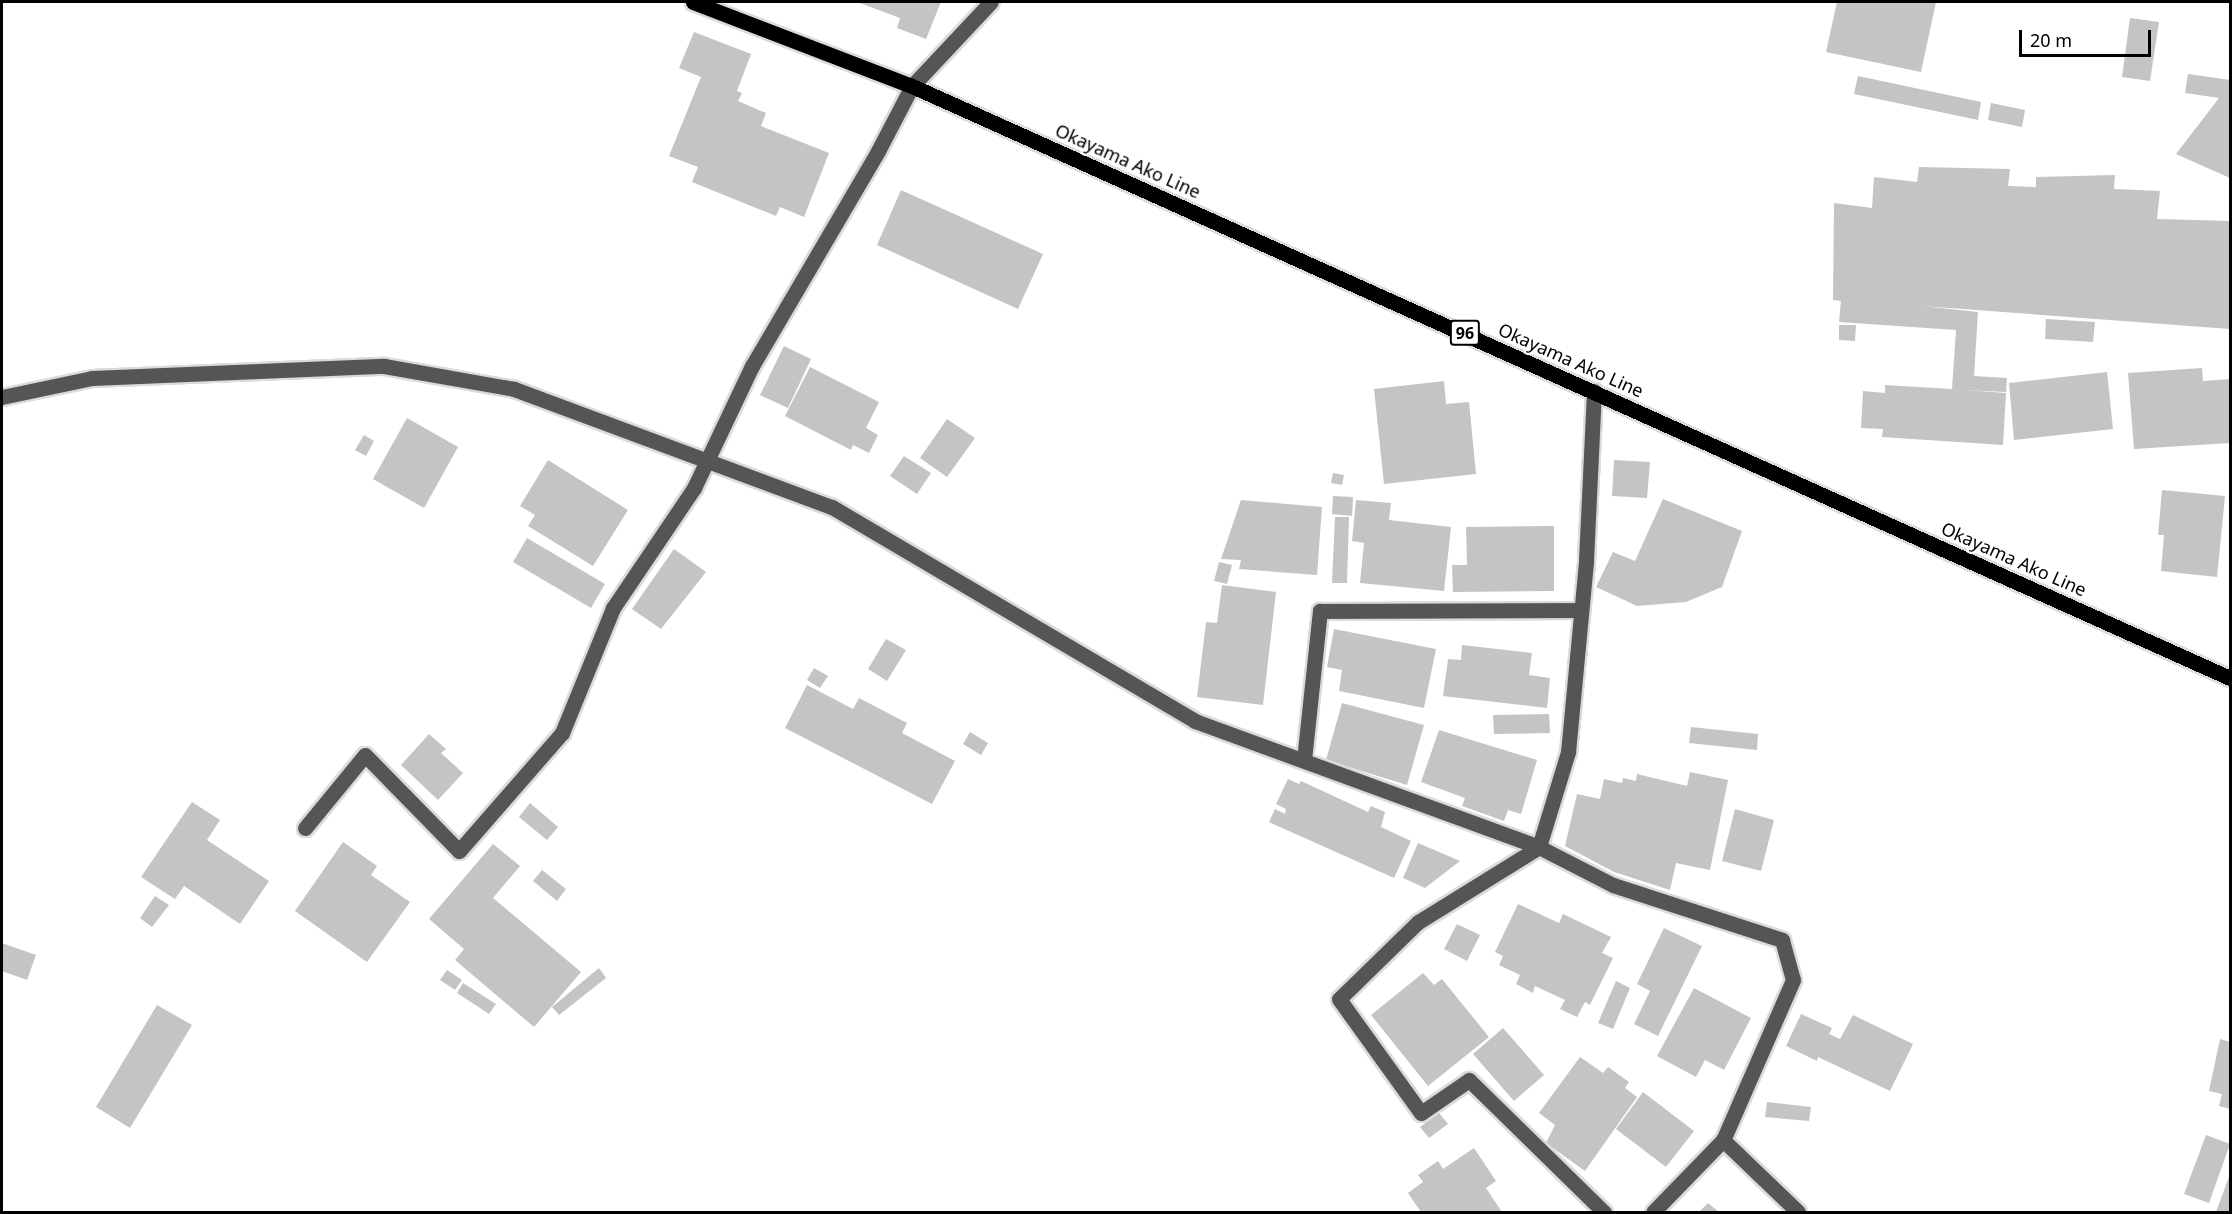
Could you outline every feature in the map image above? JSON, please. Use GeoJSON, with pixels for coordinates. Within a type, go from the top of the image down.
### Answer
{"type":"FeatureCollection","features":[{"type":"Feature","properties":{"kind":"main road","name":"Okayama Ako Line"},"geometry":{"type":"LineString","coordinates":[[693,2],[912,86],[2230,678]]}},
{"type":"Feature","properties":{"kind":"street"},"geometry":{"type":"LineString","coordinates":[[305,828],[365,755],[459,851],[562,733],[613,608],[694,488],[752,366],[878,151],[912,86],[991,2]]}},
{"type":"Feature","properties":{"kind":"street"},"geometry":{"type":"LineString","coordinates":[[2,397],[92,378],[384,366],[514,389],[832,507],[1195,721],[1539,847],[1612,885],[1782,940],[1793,980],[1723,1140],[1653,1212]]}},
{"type":"Feature","properties":{"kind":"street"},"geometry":{"type":"LineString","coordinates":[[1594,391],[1581,610],[1568,752],[1539,847],[1418,922],[1339,999],[1421,1113],[1469,1080],[1604,1212]]}},
{"type":"Feature","properties":{"kind":"street"},"geometry":{"type":"LineString","coordinates":[[1304,760],[1320,611],[1581,610]]}},
{"type":"Feature","properties":{"kind":"street"},"geometry":{"type":"LineString","coordinates":[[1723,1140],[1798,1212]]}},
{"type":"Feature","properties":{"kind":"building"},"geometry":{"type":"Polygon","coordinates":[[[857,2],[941,2],[926,39],[897,28],[900,18],[857,2]]]}},
{"type":"Feature","properties":{"kind":"building"},"geometry":{"type":"Polygon","coordinates":[[[1837,2],[1936,2],[1921,72],[1826,52],[1837,2]]]}},
{"type":"Feature","properties":{"kind":"building"},"geometry":{"type":"Polygon","coordinates":[[[2130,18],[2159,22],[2150,81],[2122,77],[2130,18]]]}},
{"type":"Feature","properties":{"kind":"building"},"geometry":{"type":"Polygon","coordinates":[[[694,32],[751,54],[737,91],[742,93],[738,101],[766,113],[761,126],[829,153],[804,217],[780,207],[776,216],[692,182],[698,167],[669,156],[701,77],[679,68],[694,32]]]}},
{"type":"Feature","properties":{"kind":"building"},"geometry":{"type":"Polygon","coordinates":[[[2188,74],[2230,80],[2230,178],[2176,154],[2219,98],[2185,93],[2188,74]]]}},
{"type":"Feature","properties":{"kind":"building"},"geometry":{"type":"Polygon","coordinates":[[[1858,76],[1981,102],[1978,120],[1854,94],[1858,76]]]}},
{"type":"Feature","properties":{"kind":"building"},"geometry":{"type":"Polygon","coordinates":[[[1991,103],[2025,110],[2022,127],[1988,120],[1991,103]]]}},
{"type":"Feature","properties":{"kind":"building"},"geometry":{"type":"Polygon","coordinates":[[[1919,167],[2010,169],[2008,186],[2036,187],[2036,177],[2115,175],[2114,189],[2160,191],[2157,219],[2230,221],[2230,329],[1922,306],[1978,312],[1974,376],[2007,378],[2006,392],[1965,390],[2006,393],[2003,445],[1882,437],[1883,429],[1861,428],[1863,391],[1885,393],[1885,385],[1952,389],[1956,330],[1839,322],[1841,301],[1833,300],[1834,203],[1872,208],[1874,177],[1917,182],[1919,167]]]}},
{"type":"Feature","properties":{"kind":"building"},"geometry":{"type":"Polygon","coordinates":[[[901,190],[1043,254],[1018,309],[877,245],[901,190]]]}},
{"type":"Feature","properties":{"kind":"building"},"geometry":{"type":"Polygon","coordinates":[[[2046,319],[2095,322],[2093,342],[2045,339],[2046,319]]]}},
{"type":"Feature","properties":{"kind":"building"},"geometry":{"type":"Polygon","coordinates":[[[1839,325],[1856,325],[1855,341],[1839,340],[1839,325]]]}},
{"type":"Feature","properties":{"kind":"building"},"geometry":{"type":"Polygon","coordinates":[[[784,346],[811,359],[788,408],[760,395],[784,346]]]}},
{"type":"Feature","properties":{"kind":"building"},"geometry":{"type":"Polygon","coordinates":[[[810,367],[879,402],[866,428],[878,435],[869,453],[853,445],[851,450],[785,416],[810,367]]]}},
{"type":"Feature","properties":{"kind":"building"},"geometry":{"type":"Polygon","coordinates":[[[2202,368],[2203,381],[2230,379],[2230,443],[2134,449],[2128,373],[2202,368]]]}},
{"type":"Feature","properties":{"kind":"building"},"geometry":{"type":"Polygon","coordinates":[[[2107,372],[2113,429],[2014,440],[2009,383],[2107,372]]]}},
{"type":"Feature","properties":{"kind":"building"},"geometry":{"type":"Polygon","coordinates":[[[1444,381],[1446,404],[1469,402],[1476,474],[1384,484],[1374,389],[1444,381]]]}},
{"type":"Feature","properties":{"kind":"building"},"geometry":{"type":"Polygon","coordinates":[[[407,418],[458,447],[424,508],[373,479],[407,418]]]}},
{"type":"Feature","properties":{"kind":"building"},"geometry":{"type":"Polygon","coordinates":[[[947,419],[975,438],[947,477],[920,458],[947,419]]]}},
{"type":"Feature","properties":{"kind":"building"},"geometry":{"type":"Polygon","coordinates":[[[364,435],[374,441],[366,456],[355,450],[364,435]]]}},
{"type":"Feature","properties":{"kind":"building"},"geometry":{"type":"Polygon","coordinates":[[[904,456],[931,473],[917,494],[890,476],[904,456]]]}},
{"type":"Feature","properties":{"kind":"building"},"geometry":{"type":"Polygon","coordinates":[[[548,460],[628,510],[593,566],[528,526],[535,515],[520,506],[548,460]]]}},
{"type":"Feature","properties":{"kind":"building"},"geometry":{"type":"Polygon","coordinates":[[[1614,460],[1650,462],[1647,498],[1612,496],[1614,460]]]}},
{"type":"Feature","properties":{"kind":"building"},"geometry":{"type":"Polygon","coordinates":[[[1333,473],[1344,475],[1342,485],[1331,483],[1333,473]]]}},
{"type":"Feature","properties":{"kind":"building"},"geometry":{"type":"Polygon","coordinates":[[[2162,490],[2225,496],[2217,577],[2161,571],[2164,535],[2158,535],[2162,490]]]}},
{"type":"Feature","properties":{"kind":"building"},"geometry":{"type":"Polygon","coordinates":[[[1333,496],[1353,497],[1352,516],[1332,514],[1333,496]]]}},
{"type":"Feature","properties":{"kind":"building"},"geometry":{"type":"Polygon","coordinates":[[[1663,499],[1742,531],[1722,587],[1686,602],[1637,606],[1596,587],[1613,552],[1635,561],[1663,499]]]}},
{"type":"Feature","properties":{"kind":"building"},"geometry":{"type":"Polygon","coordinates":[[[1241,500],[1322,507],[1317,575],[1239,569],[1241,560],[1221,559],[1241,500]]]}},
{"type":"Feature","properties":{"kind":"building"},"geometry":{"type":"Polygon","coordinates":[[[1356,500],[1391,503],[1389,520],[1451,527],[1444,591],[1360,583],[1364,543],[1352,541],[1356,500]]]}},
{"type":"Feature","properties":{"kind":"building"},"geometry":{"type":"Polygon","coordinates":[[[1335,517],[1349,517],[1347,583],[1332,583],[1335,517]]]}},
{"type":"Feature","properties":{"kind":"building"},"geometry":{"type":"Polygon","coordinates":[[[1554,526],[1554,591],[1453,592],[1452,565],[1467,565],[1466,527],[1554,526]]]}},
{"type":"Feature","properties":{"kind":"building"},"geometry":{"type":"Polygon","coordinates":[[[527,538],[605,584],[591,608],[513,562],[527,538]]]}},
{"type":"Feature","properties":{"kind":"building"},"geometry":{"type":"Polygon","coordinates":[[[674,549],[706,572],[661,629],[632,609],[674,549]]]}},
{"type":"Feature","properties":{"kind":"building"},"geometry":{"type":"Polygon","coordinates":[[[1219,562],[1232,565],[1227,584],[1214,581],[1219,562]]]}},
{"type":"Feature","properties":{"kind":"building"},"geometry":{"type":"Polygon","coordinates":[[[1222,585],[1276,592],[1263,705],[1197,697],[1206,622],[1217,623],[1222,585]]]}},
{"type":"Feature","properties":{"kind":"building"},"geometry":{"type":"Polygon","coordinates":[[[1334,629],[1436,649],[1424,708],[1339,691],[1342,670],[1327,667],[1334,629]]]}},
{"type":"Feature","properties":{"kind":"building"},"geometry":{"type":"Polygon","coordinates":[[[886,639],[906,650],[887,681],[868,669],[886,639]]]}},
{"type":"Feature","properties":{"kind":"building"},"geometry":{"type":"Polygon","coordinates":[[[1462,645],[1532,653],[1529,675],[1550,678],[1547,708],[1443,696],[1448,659],[1461,660],[1462,645]]]}},
{"type":"Feature","properties":{"kind":"building"},"geometry":{"type":"Polygon","coordinates":[[[814,668],[828,676],[820,688],[807,680],[814,668]]]}},
{"type":"Feature","properties":{"kind":"building"},"geometry":{"type":"Polygon","coordinates":[[[807,685],[853,709],[859,698],[907,723],[902,733],[955,761],[932,804],[785,728],[807,685]]]}},
{"type":"Feature","properties":{"kind":"building"},"geometry":{"type":"Polygon","coordinates":[[[1342,703],[1424,725],[1407,785],[1326,760],[1342,703]]]}},
{"type":"Feature","properties":{"kind":"building"},"geometry":{"type":"Polygon","coordinates":[[[1549,714],[1550,733],[1494,734],[1493,715],[1549,714]]]}},
{"type":"Feature","properties":{"kind":"building"},"geometry":{"type":"Polygon","coordinates":[[[1691,727],[1758,734],[1757,750],[1689,743],[1691,727]]]}},
{"type":"Feature","properties":{"kind":"building"},"geometry":{"type":"Polygon","coordinates":[[[1439,730],[1537,760],[1521,814],[1508,810],[1504,821],[1462,806],[1465,798],[1421,782],[1439,730]]]}},
{"type":"Feature","properties":{"kind":"building"},"geometry":{"type":"Polygon","coordinates":[[[970,732],[988,743],[981,755],[963,744],[970,732]]]}},
{"type":"Feature","properties":{"kind":"building"},"geometry":{"type":"Polygon","coordinates":[[[429,734],[446,749],[441,753],[463,773],[438,800],[401,765],[429,734]]]}},
{"type":"Feature","properties":{"kind":"building"},"geometry":{"type":"Polygon","coordinates":[[[1690,772],[1728,780],[1710,870],[1676,863],[1670,890],[1614,872],[1565,846],[1577,794],[1600,799],[1604,779],[1622,783],[1623,778],[1636,781],[1637,774],[1687,786],[1690,772]]]}},
{"type":"Feature","properties":{"kind":"building"},"geometry":{"type":"Polygon","coordinates":[[[1288,779],[1299,784],[1301,781],[1368,812],[1371,806],[1385,812],[1381,827],[1411,841],[1394,878],[1269,822],[1275,809],[1285,814],[1286,809],[1276,804],[1288,779]]]}},
{"type":"Feature","properties":{"kind":"building"},"geometry":{"type":"Polygon","coordinates":[[[192,802],[220,820],[207,840],[269,881],[240,924],[184,886],[175,899],[141,877],[192,802]]]}},
{"type":"Feature","properties":{"kind":"building"},"geometry":{"type":"Polygon","coordinates":[[[530,803],[558,827],[547,840],[519,817],[530,803]]]}},
{"type":"Feature","properties":{"kind":"building"},"geometry":{"type":"Polygon","coordinates":[[[1735,809],[1774,820],[1761,871],[1722,861],[1735,809]]]}},
{"type":"Feature","properties":{"kind":"building"},"geometry":{"type":"Polygon","coordinates":[[[343,842],[377,866],[371,875],[410,902],[367,962],[295,911],[343,842]]]}},
{"type":"Feature","properties":{"kind":"building"},"geometry":{"type":"Polygon","coordinates":[[[1418,843],[1460,861],[1425,888],[1403,878],[1418,843]]]}},
{"type":"Feature","properties":{"kind":"building"},"geometry":{"type":"Polygon","coordinates":[[[493,844],[520,866],[493,898],[581,972],[534,1027],[455,960],[464,949],[429,919],[493,844]]]}},
{"type":"Feature","properties":{"kind":"building"},"geometry":{"type":"Polygon","coordinates":[[[542,870],[566,889],[557,901],[533,881],[542,870]]]}},
{"type":"Feature","properties":{"kind":"building"},"geometry":{"type":"Polygon","coordinates":[[[155,896],[169,905],[152,927],[140,918],[155,896]]]}},
{"type":"Feature","properties":{"kind":"building"},"geometry":{"type":"Polygon","coordinates":[[[1518,904],[1559,923],[1563,914],[1611,937],[1602,953],[1613,958],[1590,1005],[1585,1002],[1577,1017],[1560,1009],[1565,1000],[1535,986],[1533,993],[1516,984],[1520,975],[1499,965],[1503,956],[1495,952],[1518,904]]]}},
{"type":"Feature","properties":{"kind":"building"},"geometry":{"type":"Polygon","coordinates":[[[1457,924],[1480,935],[1467,961],[1444,949],[1457,924]]]}},
{"type":"Feature","properties":{"kind":"building"},"geometry":{"type":"Polygon","coordinates":[[[1664,928],[1702,946],[1658,1036],[1634,1024],[1650,991],[1637,984],[1664,928]]]}},
{"type":"Feature","properties":{"kind":"building"},"geometry":{"type":"Polygon","coordinates":[[[2,943],[36,955],[27,980],[2,971],[2,943]]]}},
{"type":"Feature","properties":{"kind":"building"},"geometry":{"type":"Polygon","coordinates":[[[599,968],[606,978],[559,1015],[552,1007],[599,968]]]}},
{"type":"Feature","properties":{"kind":"building"},"geometry":{"type":"Polygon","coordinates":[[[447,970],[462,980],[455,990],[440,980],[447,970]]]}},
{"type":"Feature","properties":{"kind":"building"},"geometry":{"type":"Polygon","coordinates":[[[1423,973],[1434,985],[1442,979],[1489,1037],[1428,1086],[1371,1015],[1423,973]]]}},
{"type":"Feature","properties":{"kind":"building"},"geometry":{"type":"Polygon","coordinates":[[[1616,981],[1630,988],[1613,1029],[1598,1023],[1616,981]]]}},
{"type":"Feature","properties":{"kind":"building"},"geometry":{"type":"Polygon","coordinates":[[[463,983],[496,1004],[489,1014],[457,993],[463,983]]]}},
{"type":"Feature","properties":{"kind":"building"},"geometry":{"type":"Polygon","coordinates":[[[1694,988],[1751,1018],[1724,1070],[1705,1060],[1696,1077],[1657,1056],[1694,988]]]}},
{"type":"Feature","properties":{"kind":"building"},"geometry":{"type":"Polygon","coordinates":[[[157,1005],[192,1025],[130,1128],[96,1107],[157,1005]]]}},
{"type":"Feature","properties":{"kind":"building"},"geometry":{"type":"Polygon","coordinates":[[[1801,1014],[1832,1028],[1829,1034],[1840,1039],[1853,1015],[1913,1044],[1890,1091],[1818,1057],[1817,1061],[1786,1046],[1801,1014]]]}},
{"type":"Feature","properties":{"kind":"building"},"geometry":{"type":"Polygon","coordinates":[[[1503,1028],[1544,1075],[1514,1101],[1473,1054],[1503,1028]]]}},
{"type":"Feature","properties":{"kind":"building"},"geometry":{"type":"Polygon","coordinates":[[[2220,1039],[2230,1042],[2230,1109],[2219,1106],[2222,1094],[2209,1091],[2220,1039]]]}},
{"type":"Feature","properties":{"kind":"building"},"geometry":{"type":"Polygon","coordinates":[[[1580,1057],[1603,1073],[1608,1067],[1629,1082],[1625,1088],[1637,1097],[1585,1171],[1546,1143],[1555,1125],[1539,1113],[1580,1057]]]}},
{"type":"Feature","properties":{"kind":"building"},"geometry":{"type":"Polygon","coordinates":[[[1643,1092],[1694,1131],[1666,1167],[1616,1129],[1643,1092]]]}},
{"type":"Feature","properties":{"kind":"building"},"geometry":{"type":"Polygon","coordinates":[[[1767,1102],[1811,1107],[1809,1121],[1765,1117],[1767,1102]]]}},
{"type":"Feature","properties":{"kind":"building"},"geometry":{"type":"Polygon","coordinates":[[[1439,1113],[1448,1124],[1429,1138],[1420,1127],[1439,1113]]]}},
{"type":"Feature","properties":{"kind":"building"},"geometry":{"type":"Polygon","coordinates":[[[2206,1135],[2230,1144],[2209,1203],[2184,1194],[2206,1135]]]}},
{"type":"Feature","properties":{"kind":"building"},"geometry":{"type":"Polygon","coordinates":[[[1474,1148],[1496,1181],[1486,1188],[1502,1212],[1421,1212],[1408,1193],[1423,1182],[1418,1175],[1438,1161],[1443,1169],[1474,1148]]]}},
{"type":"Feature","properties":{"kind":"building"},"geometry":{"type":"Polygon","coordinates":[[[2230,1174],[2230,1212],[2216,1212],[2230,1174]]]}},
{"type":"Feature","properties":{"kind":"building"},"geometry":{"type":"Polygon","coordinates":[[[1708,1203],[1719,1212],[1699,1212],[1708,1203]]]}}]}
